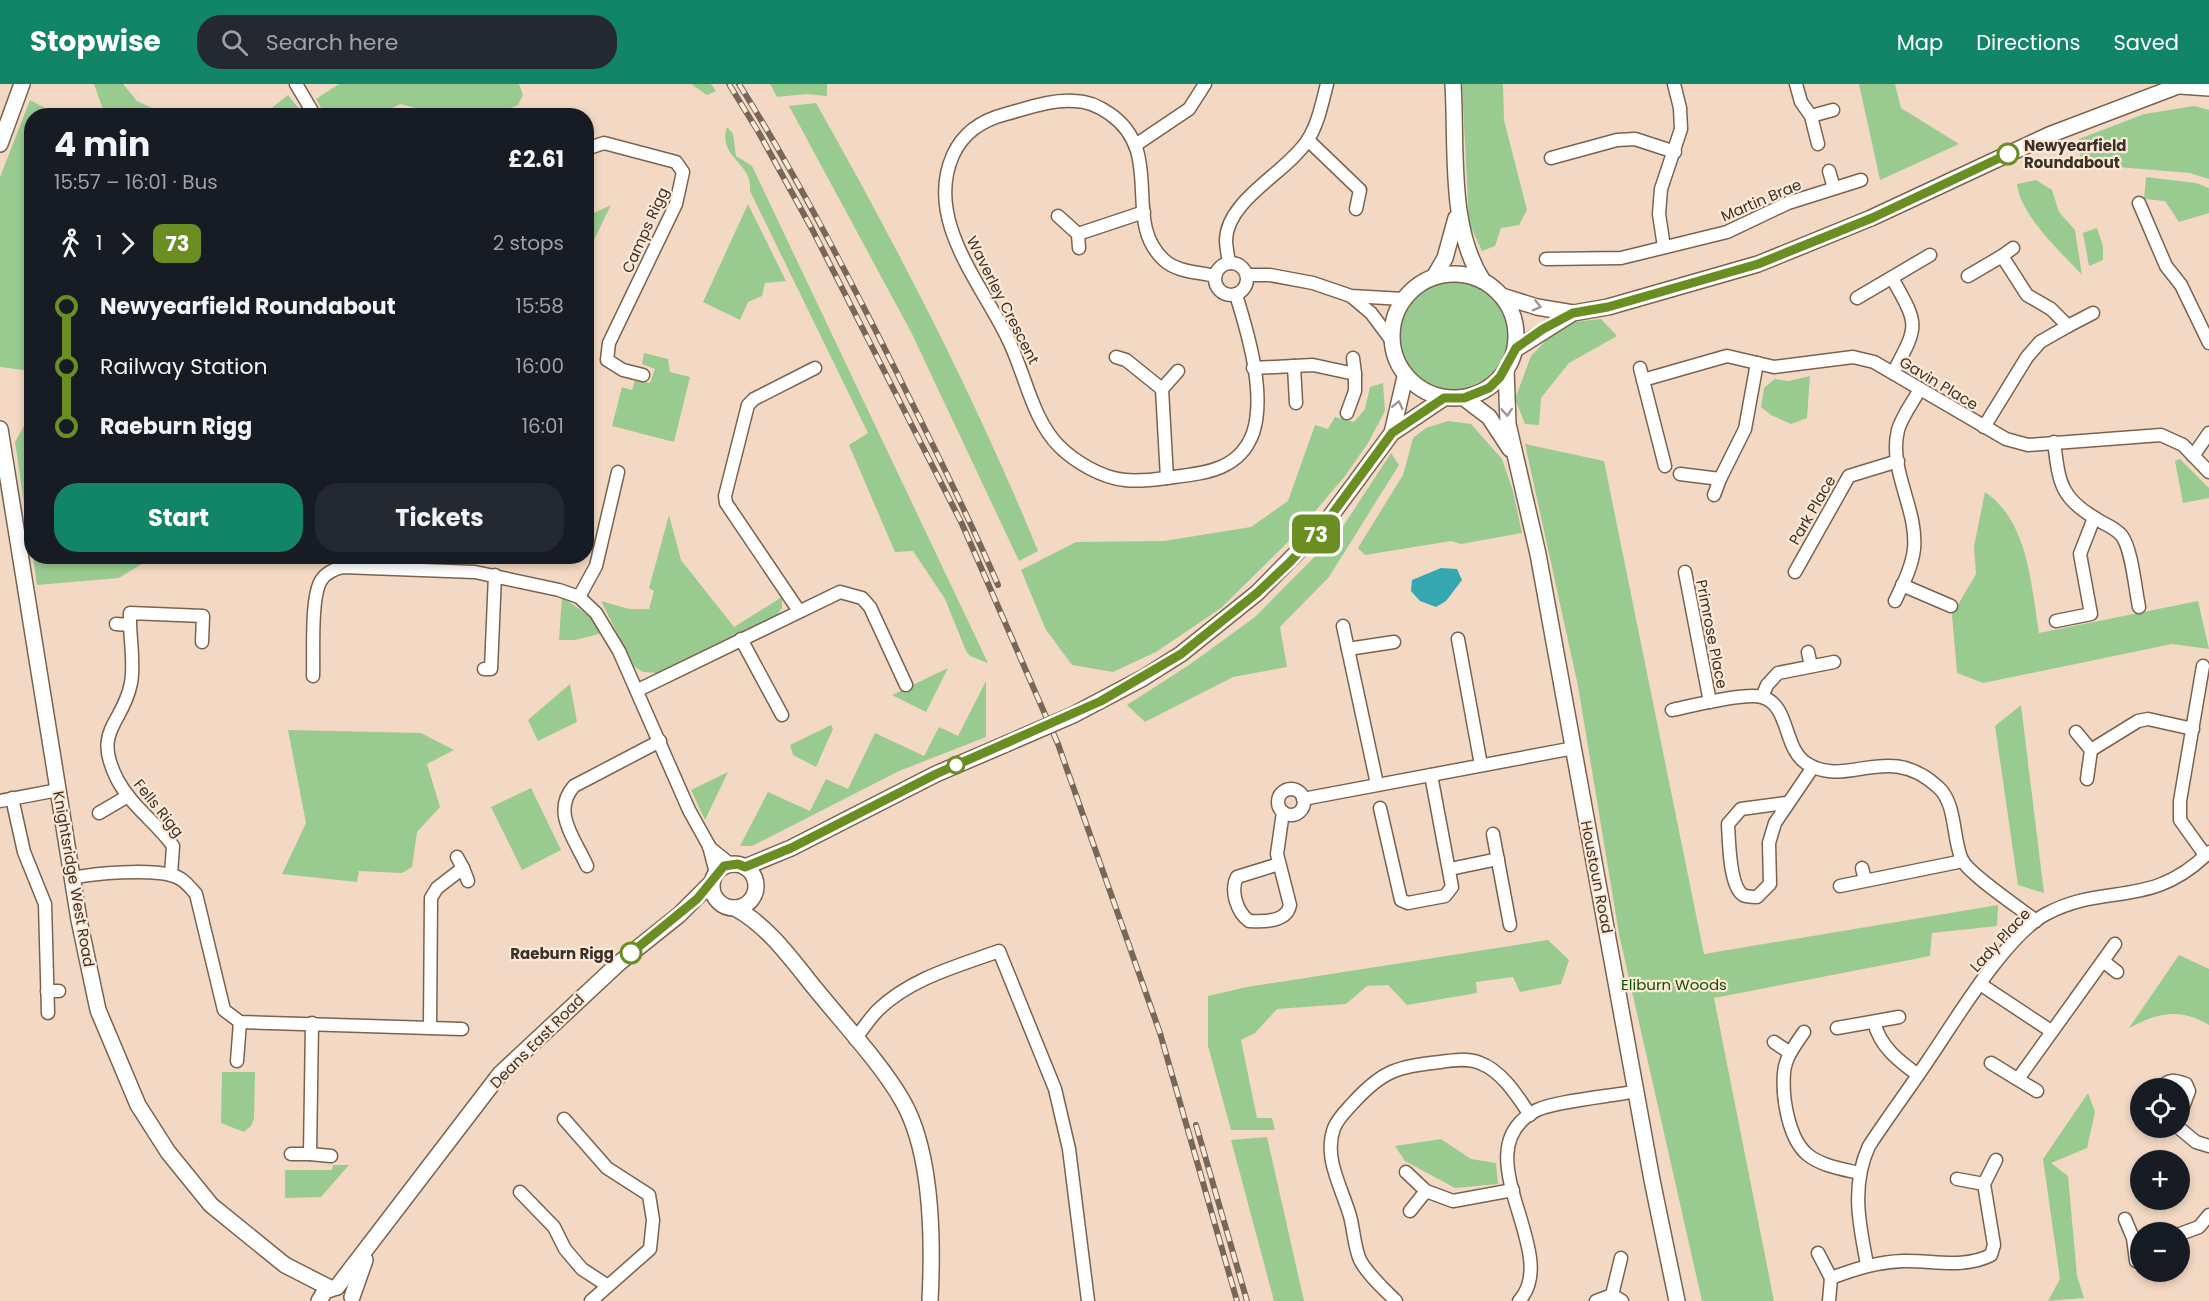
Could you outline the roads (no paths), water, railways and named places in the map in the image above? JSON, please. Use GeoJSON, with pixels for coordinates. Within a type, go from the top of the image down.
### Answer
{"type":"FeatureCollection","features":[{"type":"Feature","properties":{"kind":"street"},"geometry":{"type":"LineString","coordinates":[[0,144],[22,84]]}},
{"type":"Feature","properties":{"kind":"street"},"geometry":{"type":"LineString","coordinates":[[296,84],[310,108]]}},
{"type":"Feature","properties":{"kind":"street"},"geometry":{"type":"LineString","coordinates":[[1205,84],[1189,109],[1137,144],[1144,212],[1150,238],[1165,260],[1178,268],[1215,276]]}},
{"type":"Feature","properties":{"kind":"street"},"geometry":{"type":"LineString","coordinates":[[1229,263],[1226,240],[1231,218],[1240,206],[1293,159],[1308,140],[1327,84]]}},
{"type":"Feature","properties":{"kind":"street"},"geometry":{"type":"LineString","coordinates":[[1453,84],[1458,210],[1471,262],[1483,281]]}},
{"type":"Feature","properties":{"kind":"street"},"geometry":{"type":"LineString","coordinates":[[1664,247],[1659,214],[1661,189],[1681,129],[1680,108],[1674,84]]}},
{"type":"Feature","properties":{"kind":"street"},"geometry":{"type":"LineString","coordinates":[[1796,84],[1801,102],[1811,116],[1818,144]]}},
{"type":"Feature","properties":{"kind":"street"},"geometry":{"type":"LineString","coordinates":[[1516,348],[1573,313],[1628,302],[1758,264],[1872,218],[2049,135],[2182,85],[2209,88]]}},
{"type":"Feature","properties":{"kind":"street","name":"Waverley Crescent"},"geometry":{"type":"LineString","coordinates":[[1137,144],[1118,120],[1093,105],[1076,101],[1049,103],[997,116],[975,128],[960,140],[950,162],[944,189],[955,238],[967,266],[1017,357],[1042,422],[1050,435],[1059,446],[1097,471],[1124,480],[1167,478],[1224,467],[1237,458],[1246,447],[1256,418],[1248,333],[1236,295]]}},
{"type":"Feature","properties":{"kind":"street"},"geometry":{"type":"LineString","coordinates":[[1811,116],[1833,110]]}},
{"type":"Feature","properties":{"kind":"street"},"geometry":{"type":"LineString","coordinates":[[1551,158],[1617,140],[1635,139],[1675,152]]}},
{"type":"Feature","properties":{"kind":"street"},"geometry":{"type":"LineString","coordinates":[[1308,140],[1360,190],[1356,209]]}},
{"type":"Feature","properties":{"kind":"street"},"geometry":{"type":"LineString","coordinates":[[1566,140],[1570,153]]}},
{"type":"Feature","properties":{"kind":"street","name":"Camps Rigg"},"geometry":{"type":"LineString","coordinates":[[594,146],[604,143],[676,162],[683,172],[676,204],[609,343],[607,360],[623,370],[643,375]]}},
{"type":"Feature","properties":{"kind":"street"},"geometry":{"type":"LineString","coordinates":[[1829,171],[1834,188]]}},
{"type":"Feature","properties":{"kind":"street","name":"Martin Brae"},"geometry":{"type":"LineString","coordinates":[[1546,259],[1621,258],[1728,232],[1788,203],[1861,180]]}},
{"type":"Feature","properties":{"kind":"street"},"geometry":{"type":"LineString","coordinates":[[2139,203],[2166,266],[2181,285],[2209,343]]}},
{"type":"Feature","properties":{"kind":"street"},"geometry":{"type":"LineString","coordinates":[[1434,277],[1451,241],[1458,210]]}},
{"type":"Feature","properties":{"kind":"street"},"geometry":{"type":"LineString","coordinates":[[1078,234],[1144,212]]}},
{"type":"Feature","properties":{"kind":"street"},"geometry":{"type":"LineString","coordinates":[[1058,216],[1078,234],[1079,248]]}},
{"type":"Feature","properties":{"kind":"street"},"geometry":{"type":"LineString","coordinates":[[1968,276],[2013,248]]}},
{"type":"Feature","properties":{"kind":"street"},"geometry":{"type":"LineString","coordinates":[[1857,298],[1930,255]]}},
{"type":"Feature","properties":{"kind":"street"},"geometry":{"type":"LineString","coordinates":[[2002,256],[2027,295],[2050,309],[2067,326]]}},
{"type":"Feature","properties":{"kind":"street"},"geometry":{"type":"LineString","coordinates":[[1229,263],[1240,266],[1247,275],[1245,288],[1236,295],[1229,296],[1218,290],[1214,281],[1222,265],[1229,263]]}},
{"type":"Feature","properties":{"kind":"street"},"geometry":{"type":"LineString","coordinates":[[1247,275],[1270,275],[1313,283],[1351,296],[1403,299]]}},
{"type":"Feature","properties":{"kind":"street"},"geometry":{"type":"LineString","coordinates":[[1392,341],[1394,320],[1403,299],[1418,285],[1434,277],[1466,275],[1483,281],[1502,296],[1537,307],[1573,313]]}},
{"type":"Feature","properties":{"kind":"street"},"geometry":{"type":"LineString","coordinates":[[1892,278],[1912,314],[1914,325],[1913,335],[1893,373]]}},
{"type":"Feature","properties":{"kind":"street"},"geometry":{"type":"LineString","coordinates":[[1351,296],[1371,313],[1392,341],[1405,377],[1419,388],[1444,398],[1464,398],[1489,388],[1506,369],[1516,348],[1515,326],[1502,296]]}},
{"type":"Feature","properties":{"kind":"street"},"geometry":{"type":"LineString","coordinates":[[1984,428],[2027,357],[2040,342],[2093,313]]}},
{"type":"Feature","properties":{"kind":"street","name":"Gavin Place"},"geometry":{"type":"LineString","coordinates":[[1665,466],[1641,374],[1727,356],[1774,367],[1794,367],[1853,357],[1874,362],[2006,439],[2028,444],[2161,435],[2183,445],[2209,472]]}},
{"type":"Feature","properties":{"kind":"street"},"geometry":{"type":"LineString","coordinates":[[1116,357],[1126,360],[1162,389]]}},
{"type":"Feature","properties":{"kind":"street"},"geometry":{"type":"LineString","coordinates":[[1347,413],[1355,391],[1353,358]]}},
{"type":"Feature","properties":{"kind":"street"},"geometry":{"type":"LineString","coordinates":[[1714,495],[1745,429],[1758,363]]}},
{"type":"Feature","properties":{"kind":"street"},"geometry":{"type":"LineString","coordinates":[[1253,368],[1313,365],[1355,374]]}},
{"type":"Feature","properties":{"kind":"street"},"geometry":{"type":"LineString","coordinates":[[1294,366],[1296,403]]}},
{"type":"Feature","properties":{"kind":"street"},"geometry":{"type":"LineString","coordinates":[[799,611],[726,503],[725,496],[748,405],[754,399],[815,368]]}},
{"type":"Feature","properties":{"kind":"street","name":"Houstoun Road"},"geometry":{"type":"LineString","coordinates":[[1506,369],[1508,424],[1513,454],[1533,527],[1677,1301]]}},
{"type":"Feature","properties":{"kind":"street"},"geometry":{"type":"LineString","coordinates":[[1167,478],[1162,389],[1178,370]]}},
{"type":"Feature","properties":{"kind":"street"},"geometry":{"type":"LineString","coordinates":[[1392,433],[1405,377]]}},
{"type":"Feature","properties":{"kind":"street"},"geometry":{"type":"LineString","coordinates":[[1895,601],[1911,565],[1914,530],[1895,447],[1899,428],[1920,389]]}},
{"type":"Feature","properties":{"kind":"street"},"geometry":{"type":"LineString","coordinates":[[714,878],[737,866],[791,848],[936,774],[1073,715],[1143,678],[1181,654],[1257,593],[1324,525],[1392,433],[1444,398]]}},
{"type":"Feature","properties":{"kind":"street","name":"Houstoun Road"},"geometry":{"type":"LineString","coordinates":[[1464,398],[1489,417],[1513,454]]}},
{"type":"Feature","properties":{"kind":"street","name":"Knightsridge West Road"},"geometry":{"type":"LineString","coordinates":[[0,429],[4,479],[72,878],[98,1010],[138,1105],[168,1152],[211,1205],[285,1265],[319,1301]]}},
{"type":"Feature","properties":{"kind":"street"},"geometry":{"type":"LineString","coordinates":[[2193,456],[2209,433]]}},
{"type":"Feature","properties":{"kind":"street"},"geometry":{"type":"LineString","coordinates":[[2054,442],[2059,481],[2064,494],[2075,506],[2116,530],[2126,544],[2139,607]]}},
{"type":"Feature","properties":{"kind":"street","name":"Park Place"},"geometry":{"type":"LineString","coordinates":[[1795,572],[1849,476],[1898,461]]}},
{"type":"Feature","properties":{"kind":"street"},"geometry":{"type":"LineString","coordinates":[[579,597],[596,566],[618,472]]}},
{"type":"Feature","properties":{"kind":"street"},"geometry":{"type":"LineString","coordinates":[[1680,474],[1720,479]]}},
{"type":"Feature","properties":{"kind":"street"},"geometry":{"type":"LineString","coordinates":[[2056,621],[2091,614],[2080,554],[2094,518]]}},
{"type":"Feature","properties":{"kind":"street"},"geometry":{"type":"LineString","coordinates":[[428,571],[429,564]]}},
{"type":"Feature","properties":{"kind":"street"},"geometry":{"type":"LineString","coordinates":[[313,676],[316,592],[322,579],[333,570],[342,567],[495,575],[560,590],[579,597],[596,613],[638,690],[689,810],[709,846],[714,895],[729,906],[748,915],[804,974],[894,1087],[918,1135],[931,1225],[930,1301]]}},
{"type":"Feature","properties":{"kind":"street","name":"Primrose Place"},"geometry":{"type":"LineString","coordinates":[[1685,572],[1710,702]]}},
{"type":"Feature","properties":{"kind":"street"},"geometry":{"type":"LineString","coordinates":[[484,669],[491,669],[495,575]]}},
{"type":"Feature","properties":{"kind":"street"},"geometry":{"type":"LineString","coordinates":[[1902,585],[1951,606]]}},
{"type":"Feature","properties":{"kind":"street"},"geometry":{"type":"LineString","coordinates":[[638,690],[833,594],[849,593],[862,598],[870,607],[906,685]]}},
{"type":"Feature","properties":{"kind":"street","name":"Fells Rigg"},"geometry":{"type":"LineString","coordinates":[[171,875],[173,846],[128,796],[107,755],[111,725],[131,683],[125,621],[203,616],[202,642]]}},
{"type":"Feature","properties":{"kind":"street"},"geometry":{"type":"LineString","coordinates":[[1343,626],[1377,784]]}},
{"type":"Feature","properties":{"kind":"street"},"geometry":{"type":"LineString","coordinates":[[741,639],[782,715]]}},
{"type":"Feature","properties":{"kind":"street"},"geometry":{"type":"LineString","coordinates":[[1458,639],[1481,765]]}},
{"type":"Feature","properties":{"kind":"street"},"geometry":{"type":"LineString","coordinates":[[1348,649],[1394,642]]}},
{"type":"Feature","properties":{"kind":"street"},"geometry":{"type":"LineString","coordinates":[[1808,652],[1811,666]]}},
{"type":"Feature","properties":{"kind":"street"},"geometry":{"type":"LineString","coordinates":[[1834,663],[1778,673],[1767,685],[1762,697],[1777,708],[1792,745],[1803,762],[1819,770],[1839,772],[1897,765],[1921,773],[1941,789],[1953,819],[1962,861],[2036,921]]}},
{"type":"Feature","properties":{"kind":"street"},"geometry":{"type":"LineString","coordinates":[[2203,666],[2180,801],[2180,820],[2207,854]]}},
{"type":"Feature","properties":{"kind":"street","name":"Primrose Place"},"geometry":{"type":"LineString","coordinates":[[1672,710],[1710,702],[1762,697]]}},
{"type":"Feature","properties":{"kind":"street"},"geometry":{"type":"LineString","coordinates":[[2091,750],[2138,721],[2148,719],[2193,729]]}},
{"type":"Feature","properties":{"kind":"street"},"geometry":{"type":"LineString","coordinates":[[2076,732],[2091,750],[2087,779]]}},
{"type":"Feature","properties":{"kind":"street"},"geometry":{"type":"LineString","coordinates":[[587,866],[562,812],[565,796],[574,786],[660,741]]}},
{"type":"Feature","properties":{"kind":"street"},"geometry":{"type":"LineString","coordinates":[[1303,799],[1574,748]]}},
{"type":"Feature","properties":{"kind":"street"},"geometry":{"type":"LineString","coordinates":[[1786,803],[1741,809],[1728,824],[1733,875],[1736,888],[1744,896],[1758,897],[1770,884],[1769,843],[1775,823],[1786,803],[1813,767]]}},
{"type":"Feature","properties":{"kind":"street"},"geometry":{"type":"LineString","coordinates":[[1380,808],[1401,900],[1408,903],[1445,896],[1452,887],[1450,869],[1431,775]]}},
{"type":"Feature","properties":{"kind":"street"},"geometry":{"type":"LineString","coordinates":[[48,1013],[53,991],[45,904],[6,800],[58,790]]}},
{"type":"Feature","properties":{"kind":"street"},"geometry":{"type":"LineString","coordinates":[[1279,864],[1237,877],[1234,890],[1242,916],[1249,921],[1275,920],[1286,916],[1289,911],[1290,905],[1277,854],[1281,826],[1283,812],[1278,800],[1285,790],[1296,790],[1303,799],[1303,806],[1281,826]]}},
{"type":"Feature","properties":{"kind":"street"},"geometry":{"type":"LineString","coordinates":[[99,813],[128,796]]}},
{"type":"Feature","properties":{"kind":"street"},"geometry":{"type":"LineString","coordinates":[[1283,812],[1297,813]]}},
{"type":"Feature","properties":{"kind":"street"},"geometry":{"type":"LineString","coordinates":[[1493,834],[1510,925]]}},
{"type":"Feature","properties":{"kind":"street"},"geometry":{"type":"LineString","coordinates":[[709,846],[737,866],[751,872],[764,930]]}},
{"type":"Feature","properties":{"kind":"street"},"geometry":{"type":"LineString","coordinates":[[729,906],[744,905],[791,848]]}},
{"type":"Feature","properties":{"kind":"street","name":"Lady Place"},"geometry":{"type":"LineString","coordinates":[[1867,1264],[1858,1220],[1859,1173],[1869,1146],[1980,984],[2036,921],[2046,914],[2082,902],[2142,892],[2168,884],[2207,854]]}},
{"type":"Feature","properties":{"kind":"street"},"geometry":{"type":"LineString","coordinates":[[1450,869],[1498,859]]}},
{"type":"Feature","properties":{"kind":"street"},"geometry":{"type":"LineString","coordinates":[[1840,886],[1864,874],[1962,861]]}},
{"type":"Feature","properties":{"kind":"street"},"geometry":{"type":"LineString","coordinates":[[430,1027],[431,898],[460,863],[468,881]]}},
{"type":"Feature","properties":{"kind":"street"},"geometry":{"type":"LineString","coordinates":[[72,878],[94,873],[171,875],[188,883],[196,894],[224,1010],[240,1022],[462,1029]]}},
{"type":"Feature","properties":{"kind":"street","name":"Deans East Road"},"geometry":{"type":"LineString","coordinates":[[319,1301],[372,1244],[396,1206],[500,1074],[619,963],[680,915],[714,878]]}},
{"type":"Feature","properties":{"kind":"street","name":"Deans East Road"},"geometry":{"type":"LineString","coordinates":[[680,915],[729,906]]}},
{"type":"Feature","properties":{"kind":"street"},"geometry":{"type":"LineString","coordinates":[[2018,1079],[2115,944]]}},
{"type":"Feature","properties":{"kind":"street"},"geometry":{"type":"LineString","coordinates":[[855,1039],[878,1010],[908,988],[928,977],[999,951],[1055,1089],[1069,1149],[1088,1301]]}},
{"type":"Feature","properties":{"kind":"street"},"geometry":{"type":"LineString","coordinates":[[2103,962],[2117,972]]}},
{"type":"Feature","properties":{"kind":"street"},"geometry":{"type":"LineString","coordinates":[[1980,984],[2051,1031]]}},
{"type":"Feature","properties":{"kind":"street"},"geometry":{"type":"LineString","coordinates":[[1838,1028],[1899,1017]]}},
{"type":"Feature","properties":{"kind":"street"},"geometry":{"type":"LineString","coordinates":[[237,1061],[240,1022]]}},
{"type":"Feature","properties":{"kind":"street"},"geometry":{"type":"LineString","coordinates":[[1874,1022],[1881,1041],[1888,1050],[1918,1075]]}},
{"type":"Feature","properties":{"kind":"street"},"geometry":{"type":"LineString","coordinates":[[310,1154],[312,1023]]}},
{"type":"Feature","properties":{"kind":"street"},"geometry":{"type":"LineString","coordinates":[[1804,1032],[1790,1053],[1784,1071],[1785,1095],[1797,1142],[1806,1154],[1820,1163],[1859,1173]]}},
{"type":"Feature","properties":{"kind":"street"},"geometry":{"type":"LineString","coordinates":[[1774,1042],[1790,1053]]}},
{"type":"Feature","properties":{"kind":"street"},"geometry":{"type":"LineString","coordinates":[[1396,1301],[1361,1262],[1355,1244],[1350,1217],[1330,1152],[1333,1129],[1339,1119],[1374,1080],[1388,1073],[1407,1066],[1465,1059],[1482,1063],[1495,1073],[1512,1090],[1530,1114]]}},
{"type":"Feature","properties":{"kind":"street"},"geometry":{"type":"LineString","coordinates":[[1991,1063],[2037,1091]]}},
{"type":"Feature","properties":{"kind":"street"},"geometry":{"type":"LineString","coordinates":[[1522,1300],[1528,1281],[1530,1260],[1512,1190],[1507,1158],[1511,1140],[1519,1125],[1530,1114],[1544,1107],[1637,1091]]}},
{"type":"Feature","properties":{"kind":"street"},"geometry":{"type":"LineString","coordinates":[[564,1119],[607,1168],[649,1195],[653,1220],[650,1249],[591,1301]]}},
{"type":"Feature","properties":{"kind":"street"},"geometry":{"type":"LineString","coordinates":[[2190,1137],[2196,1142],[2209,1146]]}},
{"type":"Feature","properties":{"kind":"street"},"geometry":{"type":"LineString","coordinates":[[291,1154],[331,1156]]}},
{"type":"Feature","properties":{"kind":"street"},"geometry":{"type":"LineString","coordinates":[[1831,1278],[1867,1264],[1904,1261],[1939,1264],[1982,1260],[1991,1255],[1994,1245],[1984,1184],[1996,1160]]}},
{"type":"Feature","properties":{"kind":"street"},"geometry":{"type":"LineString","coordinates":[[1406,1172],[1426,1191],[1453,1201],[1512,1190]]}},
{"type":"Feature","properties":{"kind":"street"},"geometry":{"type":"LineString","coordinates":[[1957,1179],[1984,1184]]}},
{"type":"Feature","properties":{"kind":"street"},"geometry":{"type":"LineString","coordinates":[[1410,1211],[1426,1191]]}},
{"type":"Feature","properties":{"kind":"street"},"geometry":{"type":"LineString","coordinates":[[520,1192],[554,1227],[565,1249],[576,1262],[608,1286]]}},
{"type":"Feature","properties":{"kind":"street"},"geometry":{"type":"LineString","coordinates":[[2190,1230],[2199,1227],[2209,1215]]}},
{"type":"Feature","properties":{"kind":"street"},"geometry":{"type":"LineString","coordinates":[[2125,1219],[2130,1227]]}},
{"type":"Feature","properties":{"kind":"street","name":"Deans East Road"},"geometry":{"type":"LineString","coordinates":[[353,1299],[372,1244]]}},
{"type":"Feature","properties":{"kind":"street"},"geometry":{"type":"LineString","coordinates":[[1818,1253],[1831,1278],[1829,1301]]}},
{"type":"Feature","properties":{"kind":"street"},"geometry":{"type":"LineString","coordinates":[[1596,1301],[1617,1298],[1621,1258]]}},
{"type":"Feature","properties":{"kind":"street","name":"Knightsridge West Road"},"geometry":{"type":"LineString","coordinates":[[285,1265],[333,1287],[343,1288],[353,1299]]}},
{"type":"Feature","properties":{"kind":"water"},"geometry":{"type":"Polygon","coordinates":[[[1441,568],[1457,569],[1462,580],[1446,601],[1436,607],[1420,601],[1411,591],[1412,580],[1441,568]]]}},
{"type":"Feature","properties":{"kind":"railway"},"geometry":{"type":"LineString","coordinates":[[729,84],[812,229],[962,524],[1058,744],[1160,1033],[1237,1301]]}},
{"type":"Feature","properties":{"kind":"railway"},"geometry":{"type":"LineString","coordinates":[[739,84],[800,188],[858,295],[948,475],[998,585]]}},
{"type":"Feature","properties":{"kind":"railway"},"geometry":{"type":"LineString","coordinates":[[1196,1125],[1247,1301]]}},
{"type":"Feature","properties":{"kind":"place","name":"Newyearfield Roundabout"},"geometry":{"type":"Point","coordinates":[2008,154]}},
{"type":"Feature","properties":{"kind":"place","name":"Raeburn Rigg"},"geometry":{"type":"Point","coordinates":[631,953]}},
{"type":"Feature","properties":{"kind":"park label","name":"Eliburn Woods"},"geometry":{"type":"Point","coordinates":[1674,984]}}]}
